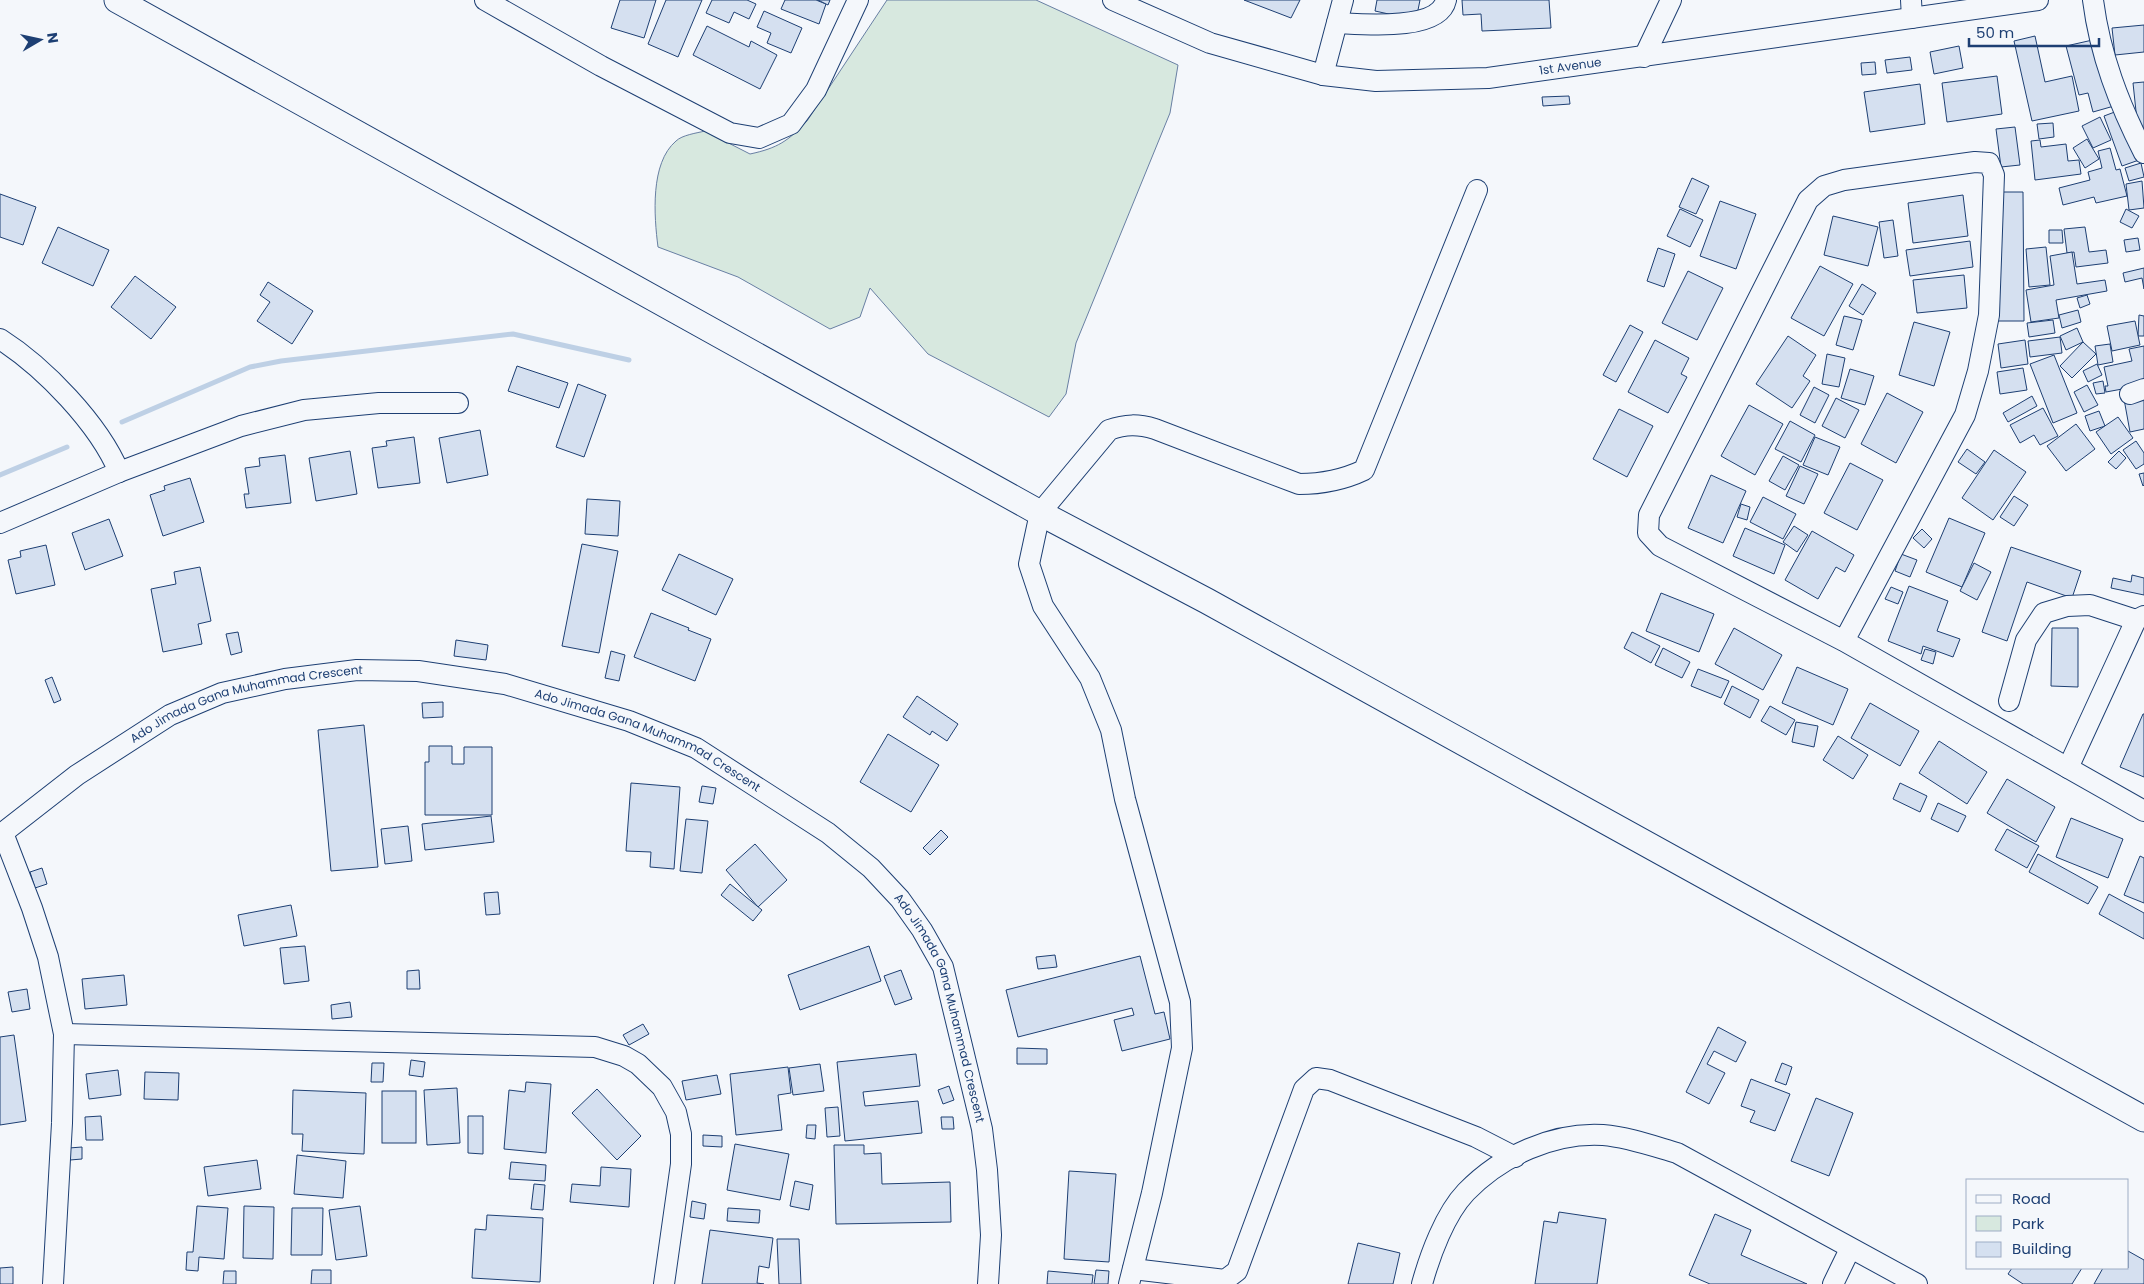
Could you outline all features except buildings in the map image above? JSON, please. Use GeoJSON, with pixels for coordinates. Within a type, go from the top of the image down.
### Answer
{"type":"FeatureCollection","features":[{"type":"Feature","properties":{"kind":"main road"},"geometry":{"type":"LineString","coordinates":[[117,0],[1040,513],[1207,601],[2144,1119]]}},
{"type":"Feature","properties":{"kind":"street"},"geometry":{"type":"LineString","coordinates":[[485,0],[601,66],[730,133],[759,138],[791,124],[816,90],[858,0]]}},
{"type":"Feature","properties":{"kind":"street","name":"1st Avenue"},"geometry":{"type":"LineString","coordinates":[[1113,0],[1210,42],[1323,75],[1376,81],[1488,78],[1644,57],[1911,9],[2031,1]]}},
{"type":"Feature","properties":{"kind":"street"},"geometry":{"type":"LineString","coordinates":[[1323,75],[1343,0]]}},
{"type":"Feature","properties":{"kind":"street"},"geometry":{"type":"LineString","coordinates":[[1337,23],[1416,22],[1435,14],[1445,5],[1446,0]]}},
{"type":"Feature","properties":{"kind":"street"},"geometry":{"type":"LineString","coordinates":[[1644,57],[1671,0]]}},
{"type":"Feature","properties":{"kind":"street"},"geometry":{"type":"LineString","coordinates":[[2094,0],[2097,28],[2107,68],[2130,125],[2144,153]]}},
{"type":"Feature","properties":{"kind":"street"},"geometry":{"type":"LineString","coordinates":[[1844,642],[1965,415],[1978,371],[1989,315],[1994,175],[1989,163],[1975,162],[1844,180],[1824,186],[1808,200],[1649,515],[1648,533],[1660,546],[1844,642],[2144,811]]}},
{"type":"Feature","properties":{"kind":"street"},"geometry":{"type":"LineString","coordinates":[[1477,190],[1364,470],[1346,479],[1318,484],[1299,484],[1155,429],[1138,424],[1123,425],[1109,430],[1040,513],[1030,564],[1043,606],[1090,678],[1111,730],[1125,799],[1180,1002],[1182,1048],[1152,1193],[1131,1276],[1225,1280],[1238,1272],[1304,1089],[1316,1078],[1330,1080],[1476,1137],[1514,1157]]}},
{"type":"Feature","properties":{"kind":"street"},"geometry":{"type":"LineString","coordinates":[[0,339],[45,375],[90,421],[110,452],[119,472]]}},
{"type":"Feature","properties":{"kind":"street"},"geometry":{"type":"LineString","coordinates":[[0,523],[119,472],[242,426],[304,410],[379,403],[458,402]]}},
{"type":"Feature","properties":{"kind":"street"},"geometry":{"type":"LineString","coordinates":[[2009,701],[2026,640],[2044,613],[2067,606],[2090,605],[2140,618],[2068,768]]}},
{"type":"Feature","properties":{"kind":"street","name":"Ado Jimada Gana Muhammad Crescent"},"geometry":{"type":"LineString","coordinates":[[1,834],[77,775],[170,715],[222,693],[285,678],[356,670],[418,671],[505,684],[630,721],[696,748],[828,833],[871,868],[900,898],[922,930],[943,967],[982,1129],[987,1170],[990,1235],[988,1284]]}},
{"type":"Feature","properties":{"kind":"street"},"geometry":{"type":"LineString","coordinates":[[1,834],[32,908],[48,957],[64,1034],[62,1123],[53,1284]]}},
{"type":"Feature","properties":{"kind":"street"},"geometry":{"type":"LineString","coordinates":[[64,1034],[595,1047],[624,1056],[638,1064],[662,1087],[676,1112],[681,1134],[681,1164],[664,1284]]}},
{"type":"Feature","properties":{"kind":"street"},"geometry":{"type":"LineString","coordinates":[[1422,1284],[1440,1230],[1466,1192],[1499,1165],[1536,1145],[1570,1136],[1604,1136],[1644,1143],[1677,1153],[1917,1284]]}},
{"type":"Feature","properties":{"kind":"street"},"geometry":{"type":"LineString","coordinates":[[1833,1284],[1850,1249]]}},
{"type":"Feature","properties":{"kind":"green space"},"geometry":{"type":"Polygon","coordinates":[[[887,0],[1036,0],[1178,65],[1170,113],[1076,343],[1066,394],[1049,417],[928,354],[870,288],[860,317],[830,329],[738,277],[658,247],[655,206],[658,176],[662,162],[676,141],[705,131],[750,154],[782,143],[807,121],[887,0]]]}},
{"type":"Feature","properties":{"kind":"waterway"},"geometry":{"type":"LineString","coordinates":[[122,422],[250,367],[281,361],[513,334],[629,360]]}},
{"type":"Feature","properties":{"kind":"waterway"},"geometry":{"type":"LineString","coordinates":[[0,475],[67,447]]}}]}
